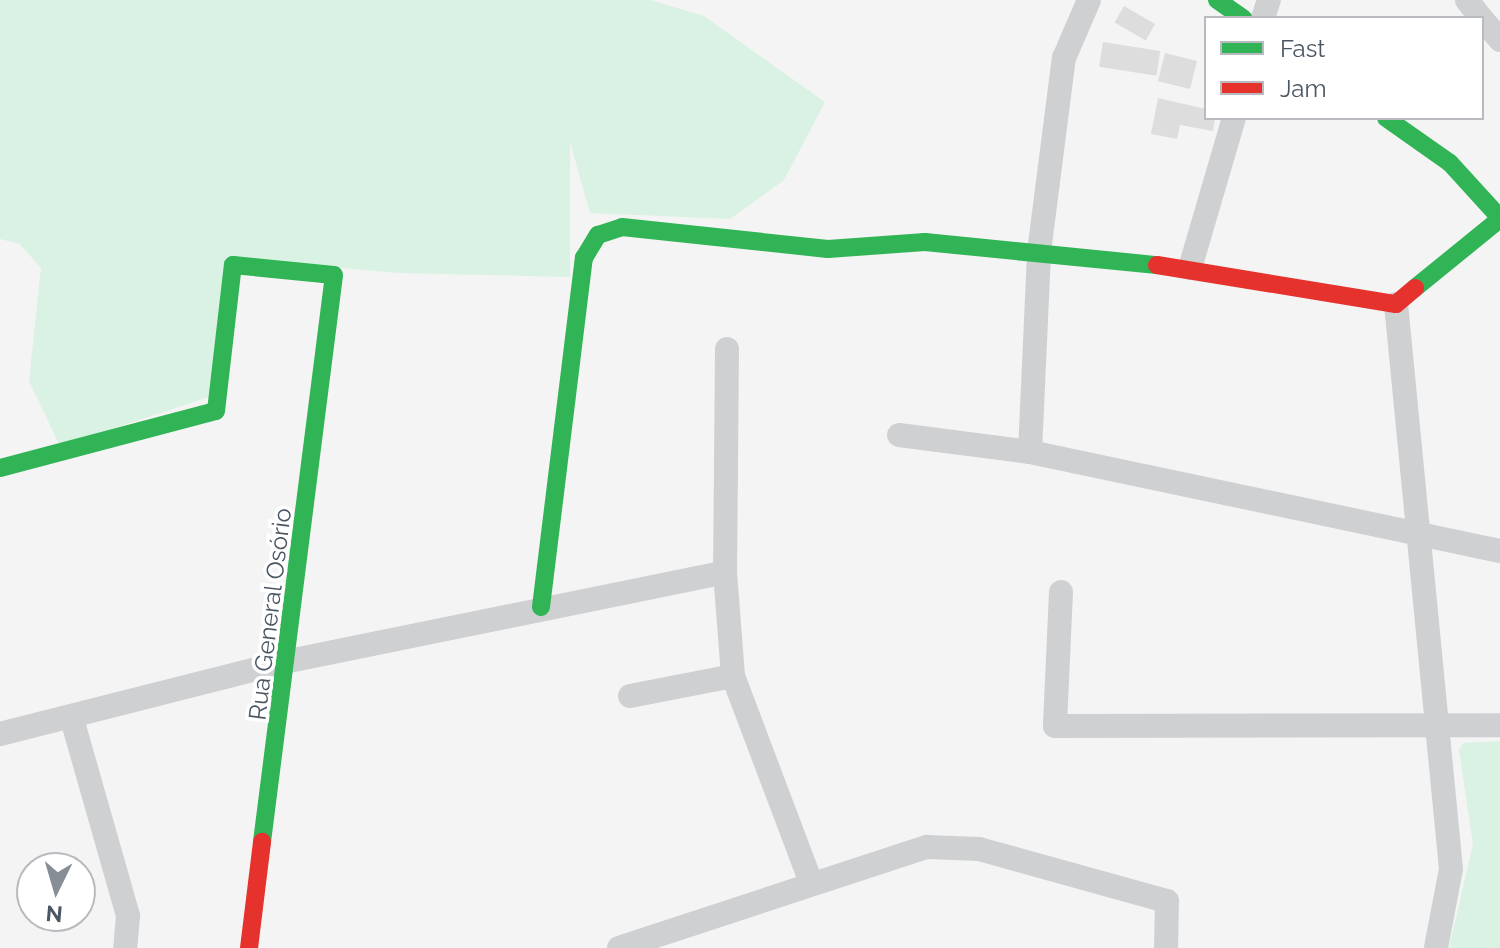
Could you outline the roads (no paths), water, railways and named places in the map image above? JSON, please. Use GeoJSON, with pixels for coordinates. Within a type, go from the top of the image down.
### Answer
{"type":"FeatureCollection","features":[{"type":"Feature","properties":{"kind":"street"},"geometry":{"type":"LineString","coordinates":[[1030,452],[1039,252],[1064,58],[1089,0]]}},
{"type":"Feature","properties":{"kind":"street"},"geometry":{"type":"LineString","coordinates":[[1217,0],[1240,16]]}},
{"type":"Feature","properties":{"kind":"street"},"geometry":{"type":"LineString","coordinates":[[1467,0],[1480,16]]}},
{"type":"Feature","properties":{"kind":"street"},"geometry":{"type":"LineString","coordinates":[[1484,20],[1500,40]]}},
{"type":"Feature","properties":{"kind":"street"},"geometry":{"type":"LineString","coordinates":[[1190,268],[1233,120]]}},
{"type":"Feature","properties":{"kind":"street"},"geometry":{"type":"LineString","coordinates":[[541,607],[584,258],[598,235],[622,227],[828,249],[925,242],[1190,268],[1396,304],[1500,218],[1450,163],[1389,120]]}},
{"type":"Feature","properties":{"kind":"street","name":"Rua General Osório"},"geometry":{"type":"LineString","coordinates":[[0,468],[216,411],[233,265],[327,270],[335,285],[289,661],[249,948]]}},
{"type":"Feature","properties":{"kind":"street"},"geometry":{"type":"LineString","coordinates":[[1396,304],[1415,534],[1441,725],[1451,869],[1436,948]]}},
{"type":"Feature","properties":{"kind":"street"},"geometry":{"type":"LineString","coordinates":[[727,349],[725,572],[733,676],[810,880]]}},
{"type":"Feature","properties":{"kind":"street"},"geometry":{"type":"LineString","coordinates":[[899,435],[1030,452],[1500,551]]}},
{"type":"Feature","properties":{"kind":"street"},"geometry":{"type":"LineString","coordinates":[[0,734],[72,719],[289,661],[541,607],[725,572]]}},
{"type":"Feature","properties":{"kind":"street"},"geometry":{"type":"LineString","coordinates":[[1061,592],[1055,726],[1500,725]]}},
{"type":"Feature","properties":{"kind":"street"},"geometry":{"type":"LineString","coordinates":[[630,696],[733,676]]}},
{"type":"Feature","properties":{"kind":"street"},"geometry":{"type":"LineString","coordinates":[[72,719],[128,916],[125,948]]}},
{"type":"Feature","properties":{"kind":"street"},"geometry":{"type":"LineString","coordinates":[[619,948],[810,880],[927,847],[979,849],[1167,901],[1166,948]]}}]}
